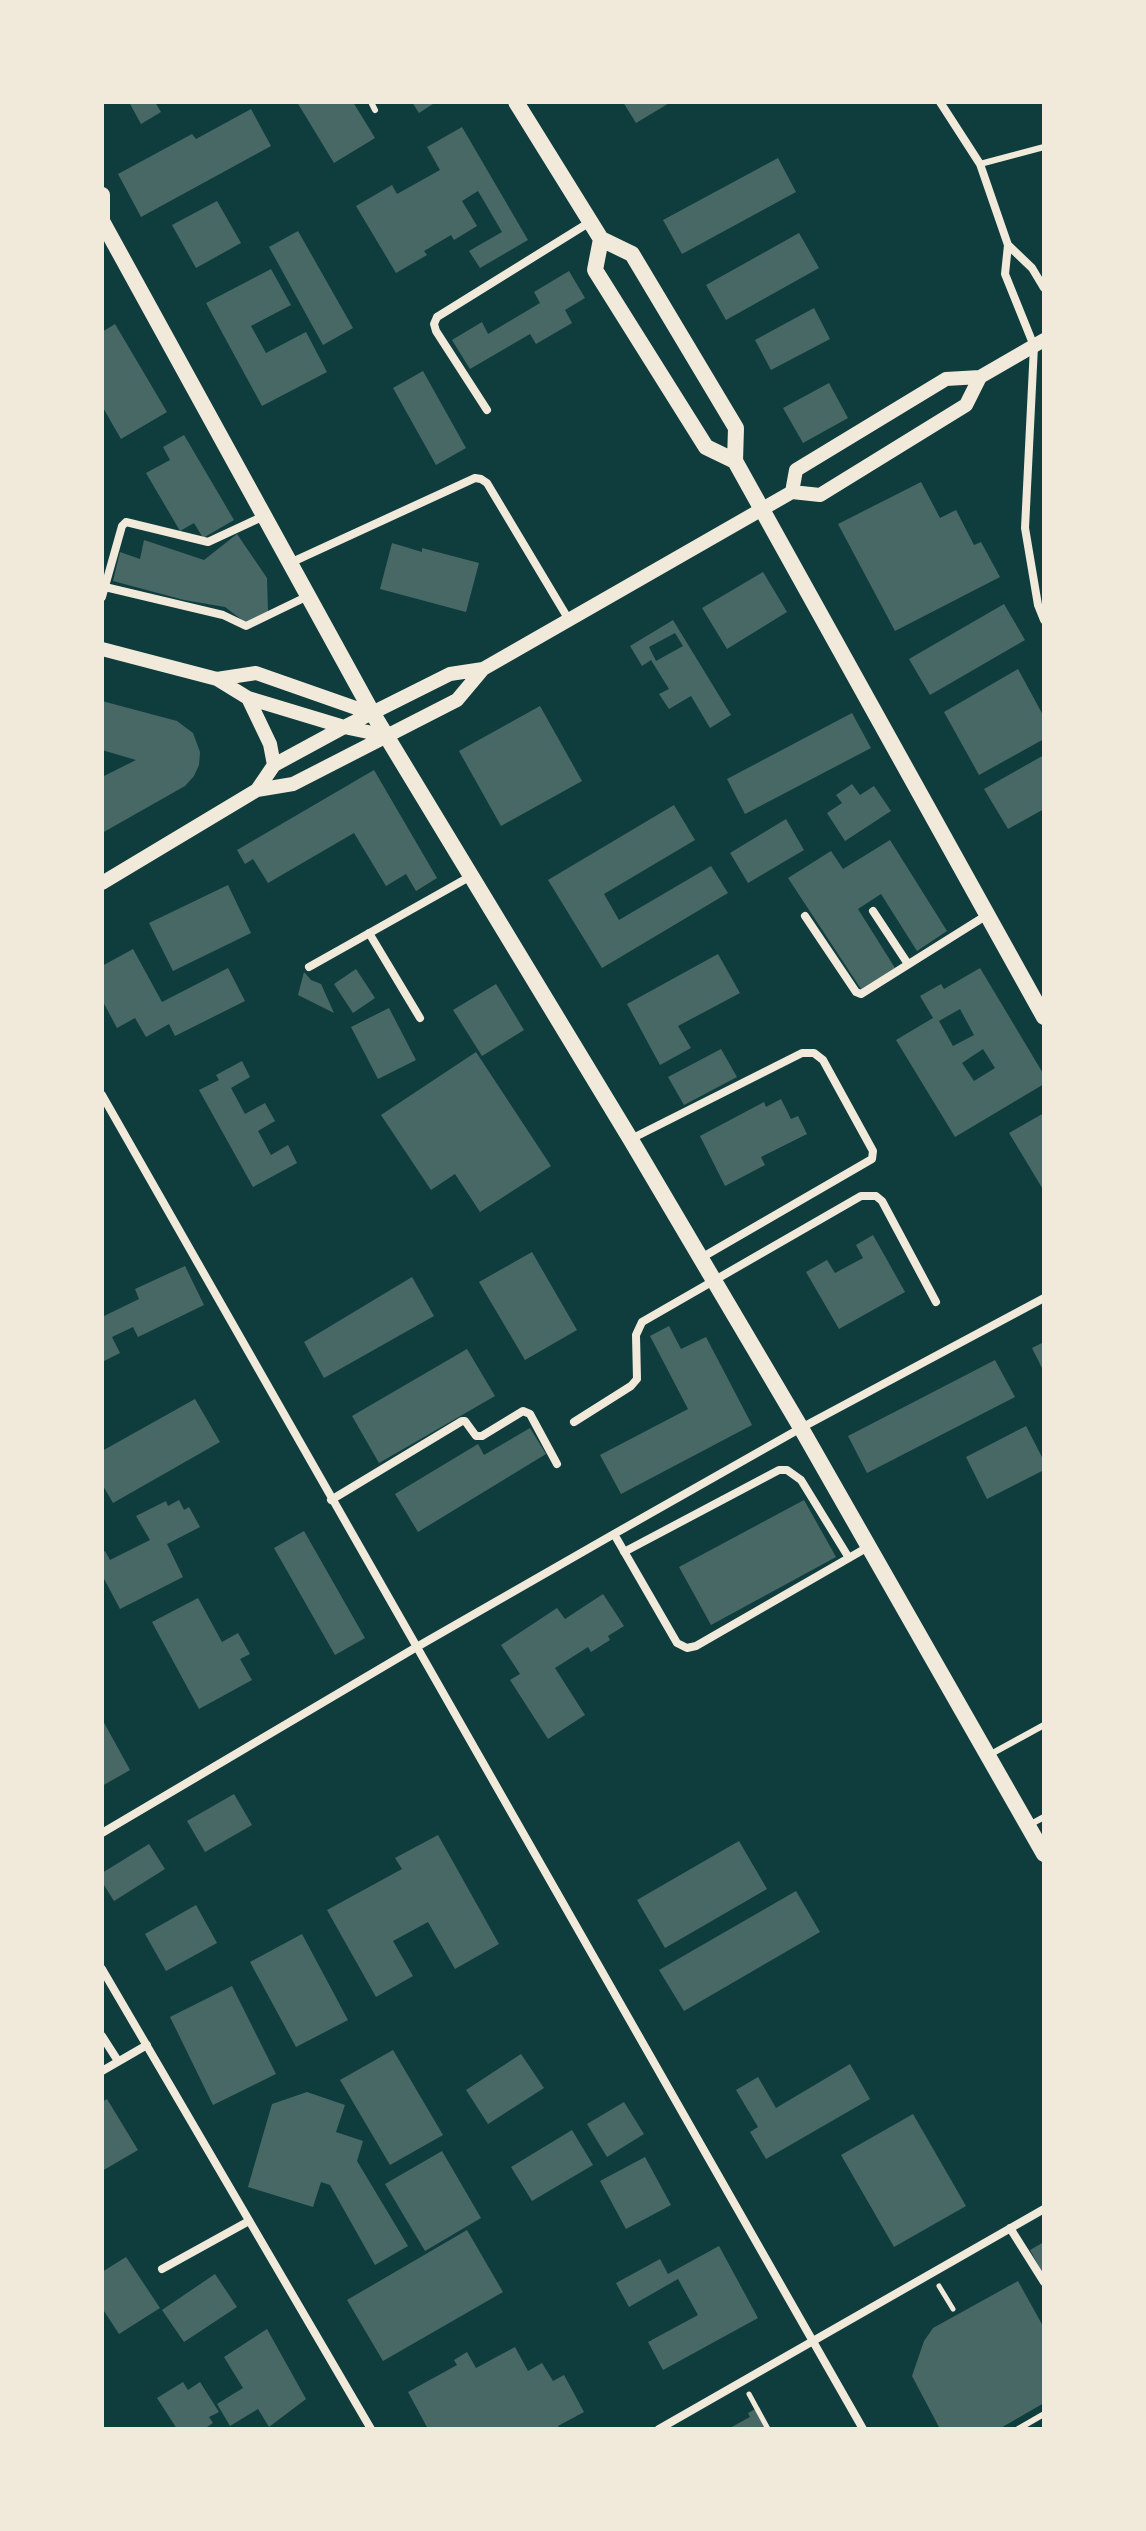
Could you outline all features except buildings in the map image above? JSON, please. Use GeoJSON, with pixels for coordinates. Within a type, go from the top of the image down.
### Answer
{"type":"FeatureCollection","features":[{"type":"Feature","properties":{"kind":"main road"},"geometry":{"type":"LineString","coordinates":[[516,102],[601,239],[632,254],[736,428],[735,461],[1044,1017]]}},
{"type":"Feature","properties":{"kind":"main road"},"geometry":{"type":"LineString","coordinates":[[102,195],[102,221],[373,714],[701,1258],[1044,1854]]}},
{"type":"Feature","properties":{"kind":"main road"},"geometry":{"type":"LineString","coordinates":[[601,239],[595,270],[706,447],[735,461]]}},
{"type":"Feature","properties":{"kind":"street"},"geometry":{"type":"LineString","coordinates":[[940,102],[980,164],[1008,245],[1005,274],[1039,343],[1025,528],[1038,605],[1044,620]]}},
{"type":"Feature","properties":{"kind":"street"},"geometry":{"type":"LineString","coordinates":[[487,410],[436,331],[434,324],[437,317],[590,222]]}},
{"type":"Feature","properties":{"kind":"street"},"geometry":{"type":"LineString","coordinates":[[1008,245],[1032,268],[1044,288]]}},
{"type":"Feature","properties":{"kind":"street"},"geometry":{"type":"LineString","coordinates":[[792,492],[796,470],[946,379],[980,377],[1039,343]]}},
{"type":"Feature","properties":{"kind":"street"},"geometry":{"type":"LineString","coordinates":[[102,883],[257,790],[293,784],[457,700],[483,669],[761,508],[792,492],[820,495],[966,405],[980,377]]}},
{"type":"Feature","properties":{"kind":"street"},"geometry":{"type":"LineString","coordinates":[[290,563],[475,478],[481,479],[487,483],[569,620]]}},
{"type":"Feature","properties":{"kind":"street"},"geometry":{"type":"LineString","coordinates":[[102,597],[122,526],[126,522],[208,542],[264,515]]}},
{"type":"Feature","properties":{"kind":"street"},"geometry":{"type":"LineString","coordinates":[[105,587],[223,615],[246,626],[308,596]]}},
{"type":"Feature","properties":{"kind":"street"},"geometry":{"type":"LineString","coordinates":[[102,649],[217,679],[248,698],[344,727],[387,736]]}},
{"type":"Feature","properties":{"kind":"street"},"geometry":{"type":"LineString","coordinates":[[257,790],[274,765],[344,727],[450,674],[483,669]]}},
{"type":"Feature","properties":{"kind":"street"},"geometry":{"type":"LineString","coordinates":[[217,679],[256,673],[373,714]]}},
{"type":"Feature","properties":{"kind":"street"},"geometry":{"type":"LineString","coordinates":[[248,698],[270,744],[274,765]]}},
{"type":"Feature","properties":{"kind":"street"},"geometry":{"type":"LineString","coordinates":[[309,967],[471,876]]}},
{"type":"Feature","properties":{"kind":"street"},"geometry":{"type":"LineString","coordinates":[[873,911],[908,964]]}},
{"type":"Feature","properties":{"kind":"street"},"geometry":{"type":"LineString","coordinates":[[805,916],[856,992],[861,994],[987,915]]}},
{"type":"Feature","properties":{"kind":"street"},"geometry":{"type":"LineString","coordinates":[[369,933],[420,1018]]}},
{"type":"Feature","properties":{"kind":"street"},"geometry":{"type":"LineString","coordinates":[[631,1140],[802,1053],[814,1053],[823,1060],[873,1151],[872,1159],[701,1258]]}},
{"type":"Feature","properties":{"kind":"street"},"geometry":{"type":"LineString","coordinates":[[102,1095],[863,2429]]}},
{"type":"Feature","properties":{"kind":"street"},"geometry":{"type":"LineString","coordinates":[[574,1422],[637,1379],[636,1335],[642,1322],[861,1196],[869,1194],[882,1201],[936,1302]]}},
{"type":"Feature","properties":{"kind":"street"},"geometry":{"type":"LineString","coordinates":[[102,1833],[614,1534],[801,1428],[1044,1298]]}},
{"type":"Feature","properties":{"kind":"street"},"geometry":{"type":"LineString","coordinates":[[331,1500],[462,1421],[476,1436],[482,1436],[523,1411],[530,1414],[557,1464]]}},
{"type":"Feature","properties":{"kind":"street"},"geometry":{"type":"LineString","coordinates":[[624,1552],[779,1470],[787,1470],[801,1480],[849,1558]]}},
{"type":"Feature","properties":{"kind":"street"},"geometry":{"type":"LineString","coordinates":[[614,1534],[677,1643],[687,1648],[696,1646],[869,1546]]}},
{"type":"Feature","properties":{"kind":"street"},"geometry":{"type":"LineString","coordinates":[[102,1969],[371,2429]]}},
{"type":"Feature","properties":{"kind":"street"},"geometry":{"type":"LineString","coordinates":[[102,2036],[118,2061]]}},
{"type":"Feature","properties":{"kind":"street"},"geometry":{"type":"LineString","coordinates":[[102,2071],[147,2045]]}},
{"type":"Feature","properties":{"kind":"street"},"geometry":{"type":"LineString","coordinates":[[659,2429],[1044,2209]]}},
{"type":"Feature","properties":{"kind":"street"},"geometry":{"type":"LineString","coordinates":[[162,2269],[249,2221]]}},
{"type":"Feature","properties":{"kind":"street"},"geometry":{"type":"LineString","coordinates":[[1010,2228],[1044,2282]]}},
{"type":"Feature","properties":{"kind":"lane"},"geometry":{"type":"LineString","coordinates":[[371,102],[375,110]]}},
{"type":"Feature","properties":{"kind":"lane"},"geometry":{"type":"LineString","coordinates":[[980,164],[1044,147]]}},
{"type":"Feature","properties":{"kind":"lane"},"geometry":{"type":"LineString","coordinates":[[988,1756],[1044,1725]]}},
{"type":"Feature","properties":{"kind":"lane"},"geometry":{"type":"LineString","coordinates":[[1028,1826],[1044,1817]]}},
{"type":"Feature","properties":{"kind":"lane"},"geometry":{"type":"LineString","coordinates":[[1018,2429],[1044,2414]]}},
{"type":"Feature","properties":{"kind":"path"},"geometry":{"type":"LineString","coordinates":[[743,2382],[768,2429]]}}]}
